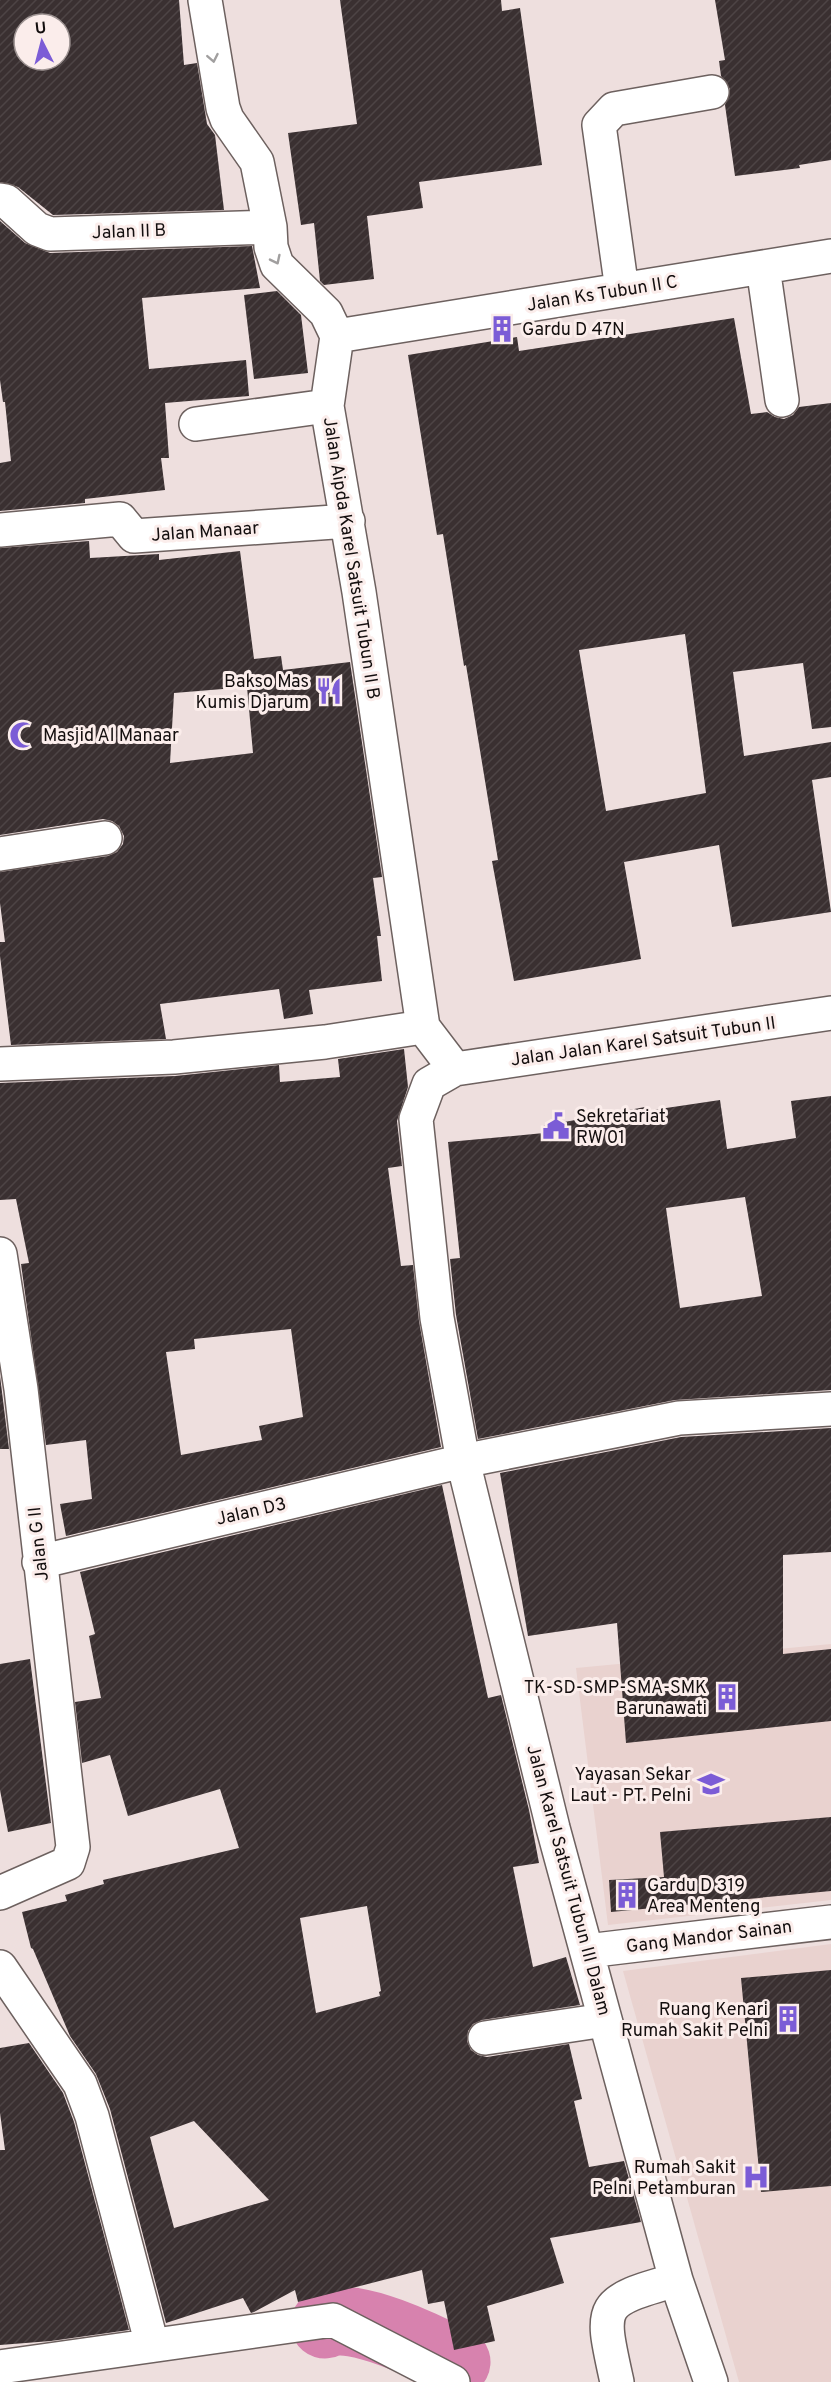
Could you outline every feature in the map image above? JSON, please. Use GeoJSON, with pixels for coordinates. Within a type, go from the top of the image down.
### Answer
{"type":"FeatureCollection","features":[{"type":"Feature","properties":{"kind":"street"},"geometry":{"type":"LineString","coordinates":[[205,0],[223,108],[227,119],[257,162],[270,227],[271,247],[277,265],[326,313],[337,336]]}},
{"type":"Feature","properties":{"kind":"street"},"geometry":{"type":"LineString","coordinates":[[622,290],[598,125],[614,109],[711,92]]}},
{"type":"Feature","properties":{"kind":"street","name":"Jalan II B"},"geometry":{"type":"LineString","coordinates":[[0,200],[6,201],[37,229],[50,234],[270,227]]}},
{"type":"Feature","properties":{"kind":"street","name":"Jalan Ks Tubun II C"},"geometry":{"type":"LineString","coordinates":[[337,336],[831,256]]}},
{"type":"Feature","properties":{"kind":"street"},"geometry":{"type":"LineString","coordinates":[[763,267],[782,400]]}},
{"type":"Feature","properties":{"kind":"street","name":"Jalan Aipda Karel Satsuit Tubun II B"},"geometry":{"type":"LineString","coordinates":[[337,336],[327,406],[348,521],[423,1027],[455,1069]]}},
{"type":"Feature","properties":{"kind":"street"},"geometry":{"type":"LineString","coordinates":[[196,424],[327,406]]}},
{"type":"Feature","properties":{"kind":"street","name":"Jalan Manaar"},"geometry":{"type":"LineString","coordinates":[[0,530],[120,519],[134,536],[348,521]]}},
{"type":"Feature","properties":{"kind":"street"},"geometry":{"type":"LineString","coordinates":[[0,854],[105,838]]}},
{"type":"Feature","properties":{"kind":"street","name":"Jalan Jalan Karel Satsuit Tubun II"},"geometry":{"type":"LineString","coordinates":[[455,1069],[831,1013]]}},
{"type":"Feature","properties":{"kind":"street"},"geometry":{"type":"LineString","coordinates":[[0,1064],[196,1055],[325,1042],[423,1027]]}},
{"type":"Feature","properties":{"kind":"street","name":"Jalan Karel Satsuit Tubun III Dalam"},"geometry":{"type":"LineString","coordinates":[[455,1069],[429,1084],[416,1119],[437,1318],[463,1461],[553,1828],[676,2280],[711,2382]]}},
{"type":"Feature","properties":{"kind":"street","name":"Jalan G II"},"geometry":{"type":"LineString","coordinates":[[0,1254],[21,1389],[39,1562],[73,1835],[72,1857],[68,1863],[0,1893]]}},
{"type":"Feature","properties":{"kind":"street","name":"Jalan D3"},"geometry":{"type":"LineString","coordinates":[[39,1562],[463,1461],[678,1418],[831,1409]]}},
{"type":"Feature","properties":{"kind":"street","name":"Gang Mandor Sainan"},"geometry":{"type":"LineString","coordinates":[[587,1951],[831,1922]]}},
{"type":"Feature","properties":{"kind":"street"},"geometry":{"type":"LineString","coordinates":[[0,1967],[80,2084],[92,2116],[152,2345]]}},
{"type":"Feature","properties":{"kind":"street"},"geometry":{"type":"LineString","coordinates":[[485,2038],[605,2020]]}},
{"type":"Feature","properties":{"kind":"street"},"geometry":{"type":"LineString","coordinates":[[617,2382],[605,2329],[607,2313],[619,2301],[637,2291],[676,2280]]}},
{"type":"Feature","properties":{"kind":"street"},"geometry":{"type":"LineString","coordinates":[[0,2367],[333,2320],[453,2382]]}},
{"type":"Feature","properties":{"kind":"shaded area","name":"Yayasan Sekar Laut - PT. Pelni"},"geometry":{"type":"Polygon","coordinates":[[[831,1644],[831,1900],[608,1925],[576,1668],[831,1644]]]}},
{"type":"Feature","properties":{"kind":"shaded area","name":"Rumah Sakit Pelni Petamburan"},"geometry":{"type":"Polygon","coordinates":[[[831,1944],[831,2382],[739,2382],[623,1971],[831,1944]]]}},
{"type":"Feature","properties":{"kind":"building"},"geometry":{"type":"Polygon","coordinates":[[[0,0],[179,0],[184,65],[197,63],[207,124],[215,135],[224,210],[53,215],[18,187],[0,182],[0,0]]]}},
{"type":"Feature","properties":{"kind":"building"},"geometry":{"type":"Polygon","coordinates":[[[340,0],[501,0],[502,11],[520,8],[542,165],[419,182],[423,208],[367,216],[374,279],[324,285],[320,281],[314,223],[301,225],[288,133],[357,124],[340,0]]]}},
{"type":"Feature","properties":{"kind":"building"},"geometry":{"type":"Polygon","coordinates":[[[715,0],[831,0],[831,160],[799,165],[800,168],[735,176],[725,105],[730,89],[721,76],[719,61],[725,60],[715,0]]]}},
{"type":"Feature","properties":{"kind":"building"},"geometry":{"type":"Polygon","coordinates":[[[0,221],[25,243],[50,253],[252,246],[260,288],[142,298],[149,369],[246,360],[249,396],[165,403],[169,458],[161,458],[165,490],[85,499],[85,503],[0,511],[0,463],[11,461],[5,402],[3,402],[0,380],[0,221]]]}},
{"type":"Feature","properties":{"kind":"building"},"geometry":{"type":"Polygon","coordinates":[[[277,291],[301,315],[308,373],[254,379],[244,295],[277,291]]]}},
{"type":"Feature","properties":{"kind":"building"},"geometry":{"type":"Polygon","coordinates":[[[734,318],[751,414],[767,412],[784,419],[793,415],[799,407],[831,403],[831,727],[812,729],[803,663],[733,672],[744,756],[831,742],[831,777],[812,780],[831,912],[732,927],[719,845],[624,862],[641,959],[514,981],[492,861],[498,860],[466,665],[464,666],[443,534],[437,535],[408,355],[517,337],[519,351],[734,318]],[[685,634],[579,650],[606,811],[706,793],[685,634]]]}},
{"type":"Feature","properties":{"kind":"building"},"geometry":{"type":"Polygon","coordinates":[[[89,541],[90,558],[159,554],[159,560],[240,551],[254,659],[281,656],[283,670],[350,662],[382,877],[373,878],[381,936],[377,936],[382,981],[309,990],[313,1014],[284,1019],[279,989],[160,1004],[166,1039],[11,1045],[0,956],[0,942],[5,942],[0,903],[0,872],[108,856],[117,852],[123,844],[124,836],[119,826],[103,819],[0,835],[0,548],[89,541]],[[247,687],[174,693],[170,763],[253,753],[247,687]]]}},
{"type":"Feature","properties":{"kind":"building"},"geometry":{"type":"Polygon","coordinates":[[[404,1049],[408,1087],[397,1121],[402,1166],[388,1168],[401,1266],[413,1265],[419,1321],[441,1447],[66,1536],[60,1504],[92,1499],[86,1440],[46,1445],[21,1264],[29,1263],[16,1199],[0,1200],[0,1083],[175,1076],[279,1065],[280,1082],[340,1077],[338,1059],[404,1049]],[[291,1329],[194,1339],[195,1349],[166,1352],[181,1455],[262,1440],[259,1426],[303,1417],[291,1329]]]}},
{"type":"Feature","properties":{"kind":"building"},"geometry":{"type":"Polygon","coordinates":[[[831,1096],[831,1390],[675,1400],[478,1439],[456,1315],[450,1259],[460,1258],[448,1142],[544,1133],[543,1126],[645,1107],[646,1111],[720,1100],[727,1149],[796,1138],[791,1101],[831,1096]],[[745,1197],[666,1208],[680,1308],[762,1296],[745,1197]]]}},
{"type":"Feature","properties":{"kind":"building"},"geometry":{"type":"Polygon","coordinates":[[[0,1376],[9,1449],[0,1449],[0,1376]]]}},
{"type":"Feature","properties":{"kind":"building"},"geometry":{"type":"Polygon","coordinates":[[[831,1428],[831,1552],[783,1555],[783,1654],[831,1649],[831,1721],[626,1743],[617,1623],[528,1636],[500,1473],[681,1437],[831,1428]]]}},
{"type":"Feature","properties":{"kind":"building"},"geometry":{"type":"Polygon","coordinates":[[[442,1485],[488,1698],[501,1695],[529,1810],[539,1863],[513,1867],[533,1967],[566,1957],[580,2005],[482,2020],[473,2024],[468,2031],[467,2041],[471,2050],[487,2057],[569,2044],[582,2099],[574,2101],[589,2167],[624,2161],[641,2222],[550,2238],[564,2283],[487,2306],[495,2341],[454,2350],[444,2301],[428,2304],[422,2270],[298,2302],[295,2290],[251,2313],[243,2298],[166,2323],[110,2109],[96,2074],[70,2036],[31,1948],[22,1912],[67,1901],[65,1895],[104,1884],[103,1880],[239,1848],[220,1789],[128,1816],[110,1755],[82,1763],[75,1702],[101,1698],[89,1636],[95,1634],[80,1572],[442,1485]],[[367,1906],[300,1918],[316,2013],[380,1996],[367,1906]],[[194,2121],[150,2137],[174,2228],[269,2200],[194,2121]]]}},
{"type":"Feature","properties":{"kind":"building"},"geometry":{"type":"Polygon","coordinates":[[[30,1659],[51,1823],[8,1832],[0,1790],[0,1664],[30,1659]]]}},
{"type":"Feature","properties":{"kind":"building"},"geometry":{"type":"Polygon","coordinates":[[[831,1817],[831,1891],[611,1912],[609,1880],[664,1877],[660,1832],[831,1817]]]}},
{"type":"Feature","properties":{"kind":"building"},"geometry":{"type":"Polygon","coordinates":[[[831,1970],[831,2186],[761,2192],[741,1978],[831,1970]]]}},
{"type":"Feature","properties":{"kind":"building"},"geometry":{"type":"Polygon","coordinates":[[[29,2043],[63,2093],[74,2122],[129,2330],[51,2341],[0,2345],[0,2150],[5,2150],[0,2113],[0,2048],[29,2043]]]}},
{"type":"Feature","properties":{"kind":"waterway"},"geometry":{"type":"LineString","coordinates":[[325,2324],[337,2321],[371,2326],[410,2340],[456,2362]]}},
{"type":"Feature","properties":{"kind":"place","name":"Gardu D 47N"},"geometry":{"type":"Point","coordinates":[502,329]}},
{"type":"Feature","properties":{"kind":"place","name":"Bakso Mas Kumis Djarum"},"geometry":{"type":"Point","coordinates":[329,691]}},
{"type":"Feature","properties":{"kind":"place","name":"Masjid Al Manaar"},"geometry":{"type":"Point","coordinates":[23,735]}},
{"type":"Feature","properties":{"kind":"place","name":"Sekretariat RW 01"},"geometry":{"type":"Point","coordinates":[556,1126]}},
{"type":"Feature","properties":{"kind":"place","name":"TK-SD-SMP-SMA-SMK Barunawati"},"geometry":{"type":"Point","coordinates":[727,1697]}},
{"type":"Feature","properties":{"kind":"place","name":"Yayasan Sekar Laut - PT. Pelni"},"geometry":{"type":"Point","coordinates":[711,1784]}},
{"type":"Feature","properties":{"kind":"place","name":"Gardu D 319 Area Menteng"},"geometry":{"type":"Point","coordinates":[627,1895]}},
{"type":"Feature","properties":{"kind":"place","name":"Ruang Kenari Rumah Sakit Pelni"},"geometry":{"type":"Point","coordinates":[788,2019]}},
{"type":"Feature","properties":{"kind":"place","name":"Rumah Sakit Pelni Petamburan"},"geometry":{"type":"Point","coordinates":[756,2177]}}]}
